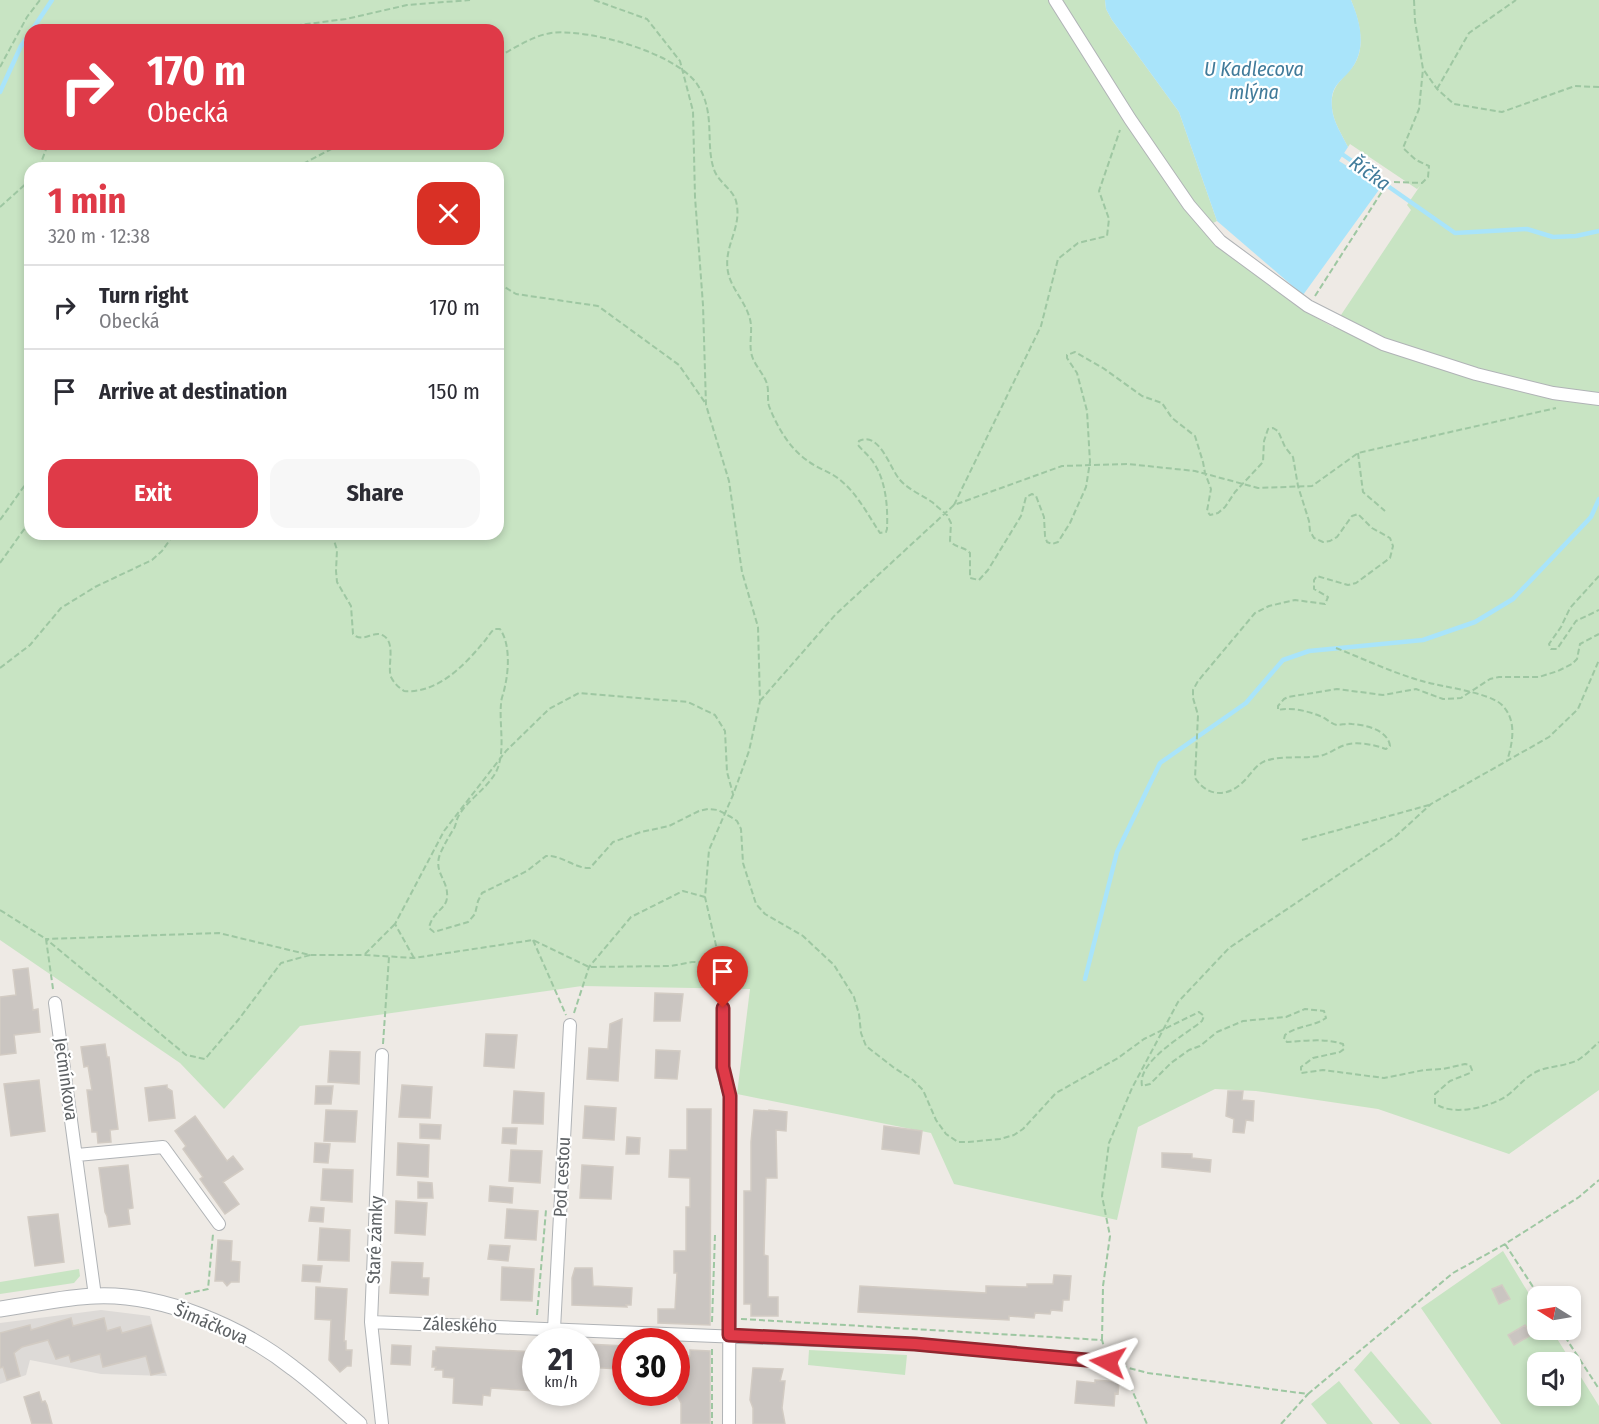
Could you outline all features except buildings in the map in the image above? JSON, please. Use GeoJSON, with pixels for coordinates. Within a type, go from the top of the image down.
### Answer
{"type":"FeatureCollection","features":[{"type":"Feature","properties":{"kind":"street"},"geometry":{"type":"LineString","coordinates":[[1055,0],[1130,120],[1189,205],[1220,241],[1308,306],[1383,344],[1476,374],[1552,393],[1599,399]]}},
{"type":"Feature","properties":{"kind":"street","name":"Ječmínkova"},"geometry":{"type":"LineString","coordinates":[[55,1003],[95,1296]]}},
{"type":"Feature","properties":{"kind":"street"},"geometry":{"type":"LineString","coordinates":[[723,1008],[723,1067],[730,1096],[729,1424]]}},
{"type":"Feature","properties":{"kind":"street","name":"Pod cestou"},"geometry":{"type":"LineString","coordinates":[[554,1328],[570,1025]]}},
{"type":"Feature","properties":{"kind":"street","name":"Staré zámky"},"geometry":{"type":"LineString","coordinates":[[382,1055],[371,1322],[382,1424]]}},
{"type":"Feature","properties":{"kind":"street"},"geometry":{"type":"LineString","coordinates":[[77,1155],[163,1147],[219,1224]]}},
{"type":"Feature","properties":{"kind":"street","name":"Šimáčkova"},"geometry":{"type":"LineString","coordinates":[[0,1309],[95,1296],[142,1299],[188,1310],[241,1335],[292,1366],[359,1424]]}},
{"type":"Feature","properties":{"kind":"street","name":"Záleského"},"geometry":{"type":"LineString","coordinates":[[371,1322],[528,1328]]}},
{"type":"Feature","properties":{"kind":"street","name":"Záleského"},"geometry":{"type":"LineString","coordinates":[[600,1331],[915,1344],[1108,1362]]}},
{"type":"Feature","properties":{"kind":"path"},"geometry":{"type":"LineString","coordinates":[[0,67],[27,17],[40,0]]}},
{"type":"Feature","properties":{"kind":"path"},"geometry":{"type":"LineString","coordinates":[[307,24],[346,19],[407,4],[470,0]]}},
{"type":"Feature","properties":{"kind":"path"},"geometry":{"type":"LineString","coordinates":[[594,0],[647,19],[680,61],[693,111],[695,197],[703,305],[706,405],[729,481],[742,572],[758,627],[760,701],[749,751],[726,813],[709,850],[705,897],[720,963],[723,1008]]}},
{"type":"Feature","properties":{"kind":"path"},"geometry":{"type":"LineString","coordinates":[[1394,182],[1422,183],[1428,177],[1429,166],[1416,160],[1403,148],[1419,109],[1423,69],[1414,0]]}},
{"type":"Feature","properties":{"kind":"path"},"geometry":{"type":"LineString","coordinates":[[1437,89],[1470,33],[1516,0]]}},
{"type":"Feature","properties":{"kind":"path"},"geometry":{"type":"LineString","coordinates":[[504,54],[538,37],[553,33],[596,36],[657,56],[683,70],[698,85],[708,111],[715,171],[736,201],[737,225],[725,259],[731,284],[750,317],[753,330],[752,355],[767,384],[768,403],[788,442],[808,462],[839,479],[866,510],[880,533],[887,530],[887,504],[876,469],[871,459],[858,445],[863,439],[879,447],[888,458],[899,480],[945,513],[951,524],[950,541],[954,546],[970,552],[970,578],[978,580],[988,570],[1021,516],[1026,497],[1032,494],[1036,496],[1044,517],[1047,542],[1052,544],[1058,542],[1070,523],[1086,487],[1090,465],[1087,411],[1077,373],[1067,358],[1067,355],[1075,352],[1083,355],[1142,396],[1162,403],[1172,418],[1195,436],[1211,489],[1207,511],[1210,515],[1218,513],[1263,462],[1266,435],[1268,429],[1273,428],[1278,431],[1285,447],[1293,457],[1310,520],[1310,531],[1314,538],[1323,542],[1330,541],[1337,537],[1352,516],[1358,514],[1372,528],[1390,538],[1393,546],[1390,558],[1380,563],[1367,576],[1348,585],[1317,576],[1314,580],[1314,589],[1328,597],[1325,604],[1295,600],[1269,606],[1255,613],[1211,664],[1193,690],[1198,715],[1196,778],[1200,786],[1215,794],[1223,794],[1241,784],[1261,763],[1276,758],[1321,756],[1350,744],[1373,745],[1386,749],[1390,746],[1386,736],[1379,731],[1350,723],[1336,725],[1320,716],[1296,709],[1278,710],[1278,706],[1284,699],[1337,688],[1374,695],[1416,689],[1443,699],[1461,698],[1490,679],[1539,677],[1558,671],[1577,659],[1580,644],[1599,634]]}},
{"type":"Feature","properties":{"kind":"path"},"geometry":{"type":"LineString","coordinates":[[1423,69],[1437,89],[1454,104],[1502,112],[1575,86],[1599,87]]}},
{"type":"Feature","properties":{"kind":"path"},"geometry":{"type":"LineString","coordinates":[[954,505],[1041,326],[1058,259],[1078,243],[1107,236],[1109,219],[1099,191],[1120,128],[1130,120]]}},
{"type":"Feature","properties":{"kind":"path"},"geometry":{"type":"LineString","coordinates":[[306,162],[329,150]]}},
{"type":"Feature","properties":{"kind":"path"},"geometry":{"type":"LineString","coordinates":[[0,207],[24,185]]}},
{"type":"Feature","properties":{"kind":"path"},"geometry":{"type":"LineString","coordinates":[[1308,306],[1383,189]]}},
{"type":"Feature","properties":{"kind":"path"},"geometry":{"type":"LineString","coordinates":[[504,287],[516,294],[598,306],[679,365],[706,405]]}},
{"type":"Feature","properties":{"kind":"path"},"geometry":{"type":"LineString","coordinates":[[760,701],[836,614],[954,505],[1062,466],[1128,464],[1205,473],[1258,488],[1312,486],[1358,453],[1554,408],[1579,397]]}},
{"type":"Feature","properties":{"kind":"path"},"geometry":{"type":"LineString","coordinates":[[1358,453],[1363,492],[1385,511]]}},
{"type":"Feature","properties":{"kind":"path"},"geometry":{"type":"LineString","coordinates":[[0,520],[24,486]]}},
{"type":"Feature","properties":{"kind":"path"},"geometry":{"type":"LineString","coordinates":[[0,563],[24,529]]}},
{"type":"Feature","properties":{"kind":"path"},"geometry":{"type":"LineString","coordinates":[[0,668],[30,645],[62,608],[94,587],[152,560],[170,540]]}},
{"type":"Feature","properties":{"kind":"path"},"geometry":{"type":"LineString","coordinates":[[334,540],[337,550],[338,582],[351,606],[353,634],[361,638],[378,634],[384,636],[389,642],[390,675],[395,684],[404,691],[423,690],[452,675],[494,629],[500,629],[504,635],[507,660],[505,687],[501,700],[500,758],[490,782],[458,817],[454,829],[447,838],[437,868],[446,884],[447,900],[433,916],[429,928],[431,931],[439,932],[468,922],[475,914],[482,893],[526,871],[546,856],[561,857],[587,868],[594,865],[613,842],[641,832],[669,826],[699,811],[708,809],[726,813],[737,821],[741,829],[743,863],[756,904],[765,914],[803,936],[834,965],[854,997],[866,1046],[913,1080],[923,1090],[936,1120],[952,1140],[968,1143],[1014,1135],[1023,1129],[1056,1094],[1118,1058],[1144,1039],[1199,1012],[1204,1016],[1202,1021],[1156,1055],[1142,1080],[1142,1086],[1150,1084],[1171,1063],[1189,1050],[1200,1046],[1217,1032],[1243,1021],[1273,1020],[1305,1009],[1324,1011],[1326,1018],[1320,1022],[1291,1030],[1284,1035],[1284,1039],[1287,1042],[1314,1040],[1334,1042],[1343,1044],[1344,1049],[1341,1052],[1313,1058],[1300,1067],[1301,1073],[1323,1070],[1384,1078],[1424,1070],[1443,1070],[1465,1064],[1470,1065],[1472,1070],[1470,1073],[1443,1086],[1435,1094],[1434,1099],[1439,1106],[1447,1109],[1465,1110],[1500,1100],[1522,1080],[1536,1072],[1577,1060],[1599,1042]]}},
{"type":"Feature","properties":{"kind":"path"},"geometry":{"type":"LineString","coordinates":[[1599,576],[1570,608],[1549,644],[1551,649],[1557,649],[1576,621],[1599,610]]}},
{"type":"Feature","properties":{"kind":"path"},"geometry":{"type":"LineString","coordinates":[[1336,648],[1422,681],[1472,692],[1501,704],[1512,722],[1512,744],[1507,761]]}},
{"type":"Feature","properties":{"kind":"path"},"geometry":{"type":"LineString","coordinates":[[1102,1340],[1103,1287],[1110,1236],[1102,1196],[1109,1143],[1132,1088],[1178,1002],[1229,948],[1396,836],[1431,804],[1549,737],[1578,709],[1599,660]]}},
{"type":"Feature","properties":{"kind":"path"},"geometry":{"type":"LineString","coordinates":[[365,955],[395,924],[444,831],[500,758],[549,709],[579,693],[688,702],[715,715],[725,731],[727,772],[733,795]]}},
{"type":"Feature","properties":{"kind":"path"},"geometry":{"type":"LineString","coordinates":[[1302,840],[1431,804]]}},
{"type":"Feature","properties":{"kind":"path"},"geometry":{"type":"LineString","coordinates":[[570,1025],[589,967],[631,917],[682,891],[705,897]]}},
{"type":"Feature","properties":{"kind":"path"},"geometry":{"type":"LineString","coordinates":[[0,910],[46,939],[186,1055],[205,1059],[239,1019],[281,963],[310,955]]}},
{"type":"Feature","properties":{"kind":"path"},"geometry":{"type":"LineString","coordinates":[[395,924],[414,958]]}},
{"type":"Feature","properties":{"kind":"path"},"geometry":{"type":"LineString","coordinates":[[46,939],[219,933],[310,955],[414,958],[443,956],[533,940],[589,967],[671,966],[692,962],[720,963]]}},
{"type":"Feature","properties":{"kind":"path"},"geometry":{"type":"LineString","coordinates":[[46,939],[55,1003]]}},
{"type":"Feature","properties":{"kind":"path"},"geometry":{"type":"LineString","coordinates":[[533,940],[570,1025]]}},
{"type":"Feature","properties":{"kind":"path"},"geometry":{"type":"LineString","coordinates":[[382,1055],[389,957]]}},
{"type":"Feature","properties":{"kind":"path"},"geometry":{"type":"LineString","coordinates":[[1281,1424],[1308,1394],[1453,1273],[1505,1244],[1579,1197],[1599,1180]]}},
{"type":"Feature","properties":{"kind":"path"},"geometry":{"type":"LineString","coordinates":[[179,1295],[208,1289],[214,1227],[219,1224]]}},
{"type":"Feature","properties":{"kind":"path"},"geometry":{"type":"LineString","coordinates":[[1505,1244],[1532,1286]]}},
{"type":"Feature","properties":{"kind":"path"},"geometry":{"type":"LineString","coordinates":[[712,1335],[712,1424]]}},
{"type":"Feature","properties":{"kind":"path"},"geometry":{"type":"LineString","coordinates":[[1567,1340],[1599,1389]]}},
{"type":"Feature","properties":{"kind":"path"},"geometry":{"type":"LineString","coordinates":[[1108,1362],[1148,1373],[1308,1394]]}},
{"type":"Feature","properties":{"kind":"path"},"geometry":{"type":"LineString","coordinates":[[1108,1362],[1128,1381],[1147,1424]]}},
{"type":"Feature","properties":{"kind":"shaded area"},"geometry":{"type":"Polygon","coordinates":[[[101,1310],[150,1316],[167,1376],[101,1374],[30,1360],[26,1375],[0,1384],[0,1323],[101,1310]]]}},
{"type":"Feature","properties":{"kind":"green space"},"geometry":{"type":"Polygon","coordinates":[[[0,0],[1050,0],[1087,63],[1183,208],[1218,246],[1299,308],[1333,327],[1411,210],[1407,205],[1420,186],[1417,189],[1350,144],[1348,147],[1336,123],[1332,108],[1334,92],[1359,55],[1361,37],[1351,0],[1599,0],[1599,1090],[1509,1154],[1378,1109],[1256,1091],[1215,1089],[1138,1127],[1117,1220],[954,1184],[931,1133],[737,1094],[750,989],[582,986],[300,1026],[224,1109],[180,1063],[0,940],[0,0]]]}},
{"type":"Feature","properties":{"kind":"green space"},"geometry":{"type":"Polygon","coordinates":[[[1060,0],[1105,0],[1106,9],[1112,20],[1179,112],[1217,221],[1211,224],[1170,170],[1060,0]]]}},
{"type":"Feature","properties":{"kind":"green space"},"geometry":{"type":"Polygon","coordinates":[[[1503,1251],[1527,1291],[1527,1340],[1558,1340],[1565,1352],[1527,1352],[1527,1406],[1581,1406],[1581,1377],[1599,1406],[1599,1424],[1501,1424],[1421,1308],[1503,1251]]]}},
{"type":"Feature","properties":{"kind":"green space"},"geometry":{"type":"Polygon","coordinates":[[[79,1269],[80,1276],[74,1283],[0,1294],[0,1282],[79,1269]]]}},
{"type":"Feature","properties":{"kind":"green space"},"geometry":{"type":"Polygon","coordinates":[[[809,1350],[907,1355],[905,1375],[808,1365],[809,1350]]]}},
{"type":"Feature","properties":{"kind":"green space"},"geometry":{"type":"Polygon","coordinates":[[[1371,1351],[1432,1424],[1400,1424],[1354,1370],[1371,1351]]]}},
{"type":"Feature","properties":{"kind":"green space"},"geometry":{"type":"Polygon","coordinates":[[[1339,1381],[1373,1424],[1327,1424],[1311,1404],[1339,1381]]]}},
{"type":"Feature","properties":{"kind":"water","name":"U Kadlecova mlýna"},"geometry":{"type":"Polygon","coordinates":[[[1105,0],[1351,0],[1359,25],[1361,43],[1357,60],[1337,85],[1333,94],[1334,118],[1348,147],[1339,161],[1381,187],[1303,295],[1217,221],[1179,112],[1112,20],[1106,9],[1105,0]]]}},
{"type":"Feature","properties":{"kind":"waterway"},"geometry":{"type":"LineString","coordinates":[[36,24],[52,0]]}},
{"type":"Feature","properties":{"kind":"waterway"},"geometry":{"type":"LineString","coordinates":[[0,92],[24,42]]}},
{"type":"Feature","properties":{"kind":"waterway","name":"Říčka"},"geometry":{"type":"LineString","coordinates":[[1339,152],[1455,233],[1527,229],[1553,237],[1576,236],[1599,231]]}},
{"type":"Feature","properties":{"kind":"waterway"},"geometry":{"type":"LineString","coordinates":[[1085,979],[1117,852],[1160,763],[1246,703],[1283,660],[1309,651],[1423,640],[1475,622],[1513,599],[1591,517],[1599,499]]}},
{"type":"Feature","properties":{"kind":"route"},"geometry":{"type":"LineString","coordinates":[[723,1008],[723,1067],[730,1096],[729,1335],[915,1344],[1108,1362]]}}]}
